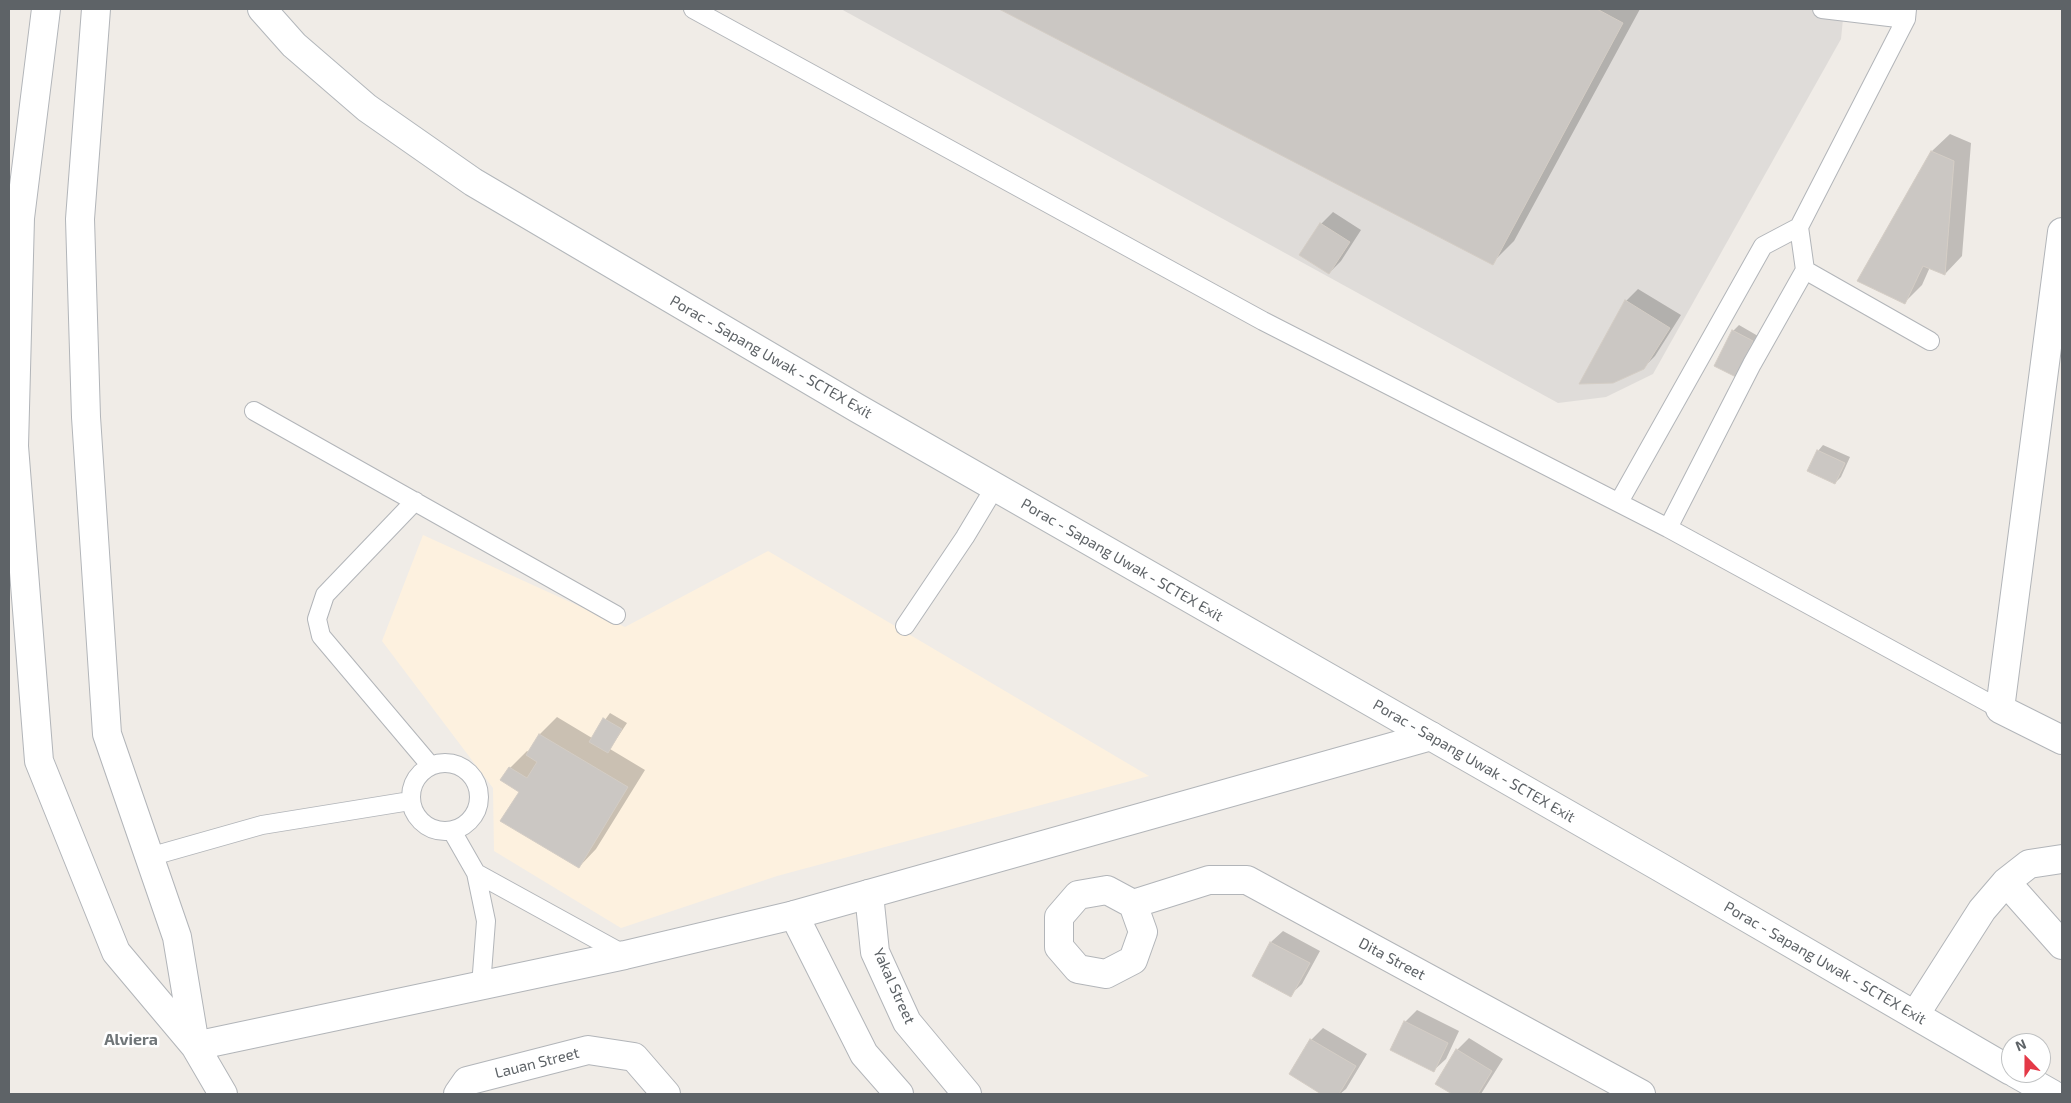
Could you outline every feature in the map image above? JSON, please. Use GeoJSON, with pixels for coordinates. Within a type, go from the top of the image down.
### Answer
{"type":"FeatureCollection","features":[{"type":"Feature","properties":{"kind":"street"},"geometry":{"type":"LineString","coordinates":[[46,9],[20,218],[14,446],[39,761],[116,952],[195,1046],[223,1094]]}},
{"type":"Feature","properties":{"kind":"street"},"geometry":{"type":"LineString","coordinates":[[96,9],[80,219],[86,417],[107,734],[177,937],[195,1046]]}},
{"type":"Feature","properties":{"kind":"street","name":"Porac - Sapang Uwak - SCTEX Exit"},"geometry":{"type":"LineString","coordinates":[[262,9],[294,45],[366,108],[473,182],[857,408],[1431,736],[2001,1065]]}},
{"type":"Feature","properties":{"kind":"street"},"geometry":{"type":"LineString","coordinates":[[2062,232],[2000,709],[2062,740]]}},
{"type":"Feature","properties":{"kind":"street"},"geometry":{"type":"LineString","coordinates":[[195,1046],[625,955],[794,915],[1431,736]]}},
{"type":"Feature","properties":{"kind":"street"},"geometry":{"type":"LineString","coordinates":[[1915,1015],[1982,910],[2006,882],[2029,864],[2062,859]]}},
{"type":"Feature","properties":{"kind":"street","name":"Dita Street"},"geometry":{"type":"LineString","coordinates":[[1133,904],[1209,880],[1246,880],[1627,1091]]}},
{"type":"Feature","properties":{"kind":"street"},"geometry":{"type":"LineString","coordinates":[[2006,882],[2062,945]]}},
{"type":"Feature","properties":{"kind":"street","name":"Yakal Street"},"geometry":{"type":"LineString","coordinates":[[869,894],[875,952],[907,1022],[963,1093]]}},
{"type":"Feature","properties":{"kind":"street"},"geometry":{"type":"LineString","coordinates":[[794,915],[864,1054],[899,1094]]}},
{"type":"Feature","properties":{"kind":"street","name":"Lauan Street"},"geometry":{"type":"LineString","coordinates":[[458,1094],[467,1081],[588,1050],[634,1057],[666,1094]]}},
{"type":"Feature","properties":{"kind":"street"},"geometry":{"type":"LineString","coordinates":[[2033,1083],[2052,1094]]}},
{"type":"Feature","properties":{"kind":"lane"},"geometry":{"type":"LineString","coordinates":[[693,9],[1263,321],[1619,502],[2000,709]]}},
{"type":"Feature","properties":{"kind":"lane"},"geometry":{"type":"LineString","coordinates":[[1619,502],[1763,246],[1798,227],[1906,14],[1822,9]]}},
{"type":"Feature","properties":{"kind":"lane"},"geometry":{"type":"LineString","coordinates":[[1668,528],[1752,364],[1805,270],[1798,227]]}},
{"type":"Feature","properties":{"kind":"lane"},"geometry":{"type":"LineString","coordinates":[[1805,270],[1930,341]]}},
{"type":"Feature","properties":{"kind":"lane"},"geometry":{"type":"LineString","coordinates":[[254,411],[616,615]]}},
{"type":"Feature","properties":{"kind":"lane"},"geometry":{"type":"LineString","coordinates":[[905,626],[995,487]]}},
{"type":"Feature","properties":{"kind":"lane"},"geometry":{"type":"LineString","coordinates":[[415,501],[325,595],[317,619],[321,636],[325,642],[430,765]]}},
{"type":"Feature","properties":{"kind":"lane"},"geometry":{"type":"LineString","coordinates":[[444,762],[458,765],[470,773],[478,786],[479,800],[475,814],[466,825],[452,831],[438,831],[425,825],[414,815],[410,801],[411,786],[418,774],[430,765],[444,762]]}},
{"type":"Feature","properties":{"kind":"lane"},"geometry":{"type":"LineString","coordinates":[[149,857],[262,825],[410,801]]}},
{"type":"Feature","properties":{"kind":"lane"},"geometry":{"type":"LineString","coordinates":[[452,831],[476,873],[486,921],[481,986]]}},
{"type":"Feature","properties":{"kind":"lane"},"geometry":{"type":"LineString","coordinates":[[476,873],[625,955]]}},
{"type":"Feature","properties":{"kind":"shaded area"},"geometry":{"type":"Polygon","coordinates":[[[841,9],[1844,9],[1841,39],[1653,374],[1606,397],[1558,403],[841,9]]]}},
{"type":"Feature","properties":{"kind":"shaded area"},"geometry":{"type":"Polygon","coordinates":[[[423,535],[625,627],[768,551],[1149,776],[777,876],[621,928],[494,851],[493,788],[382,641],[423,535]]]}},
{"type":"Feature","properties":{"kind":"building"},"geometry":{"type":"Polygon","coordinates":[[[999,9],[1597,9],[1623,23],[1493,265],[999,9]]]}},
{"type":"Feature","properties":{"kind":"building"},"geometry":{"type":"Polygon","coordinates":[[[1931,151],[1954,161],[1945,275],[1923,266],[1905,304],[1857,281],[1931,151]]]}},
{"type":"Feature","properties":{"kind":"building"},"geometry":{"type":"Polygon","coordinates":[[[1320,223],[1350,242],[1329,274],[1299,255],[1320,223]]]}},
{"type":"Feature","properties":{"kind":"building"},"geometry":{"type":"Polygon","coordinates":[[[1625,300],[1670,328],[1644,369],[1613,383],[1579,384],[1625,300]]]}},
{"type":"Feature","properties":{"kind":"building"},"geometry":{"type":"Polygon","coordinates":[[[1732,330],[1753,341],[1736,377],[1714,366],[1732,330]]]}},
{"type":"Feature","properties":{"kind":"building"},"geometry":{"type":"Polygon","coordinates":[[[1817,450],[1845,463],[1835,484],[1807,471],[1817,450]]]}},
{"type":"Feature","properties":{"kind":"building"},"geometry":{"type":"Polygon","coordinates":[[[603,718],[622,729],[608,753],[589,742],[603,718]]]}},
{"type":"Feature","properties":{"kind":"building"},"geometry":{"type":"Polygon","coordinates":[[[539,734],[628,787],[579,868],[500,821],[519,792],[500,780],[509,767],[527,778],[537,762],[526,755],[539,734]]]}},
{"type":"Feature","properties":{"kind":"building"},"geometry":{"type":"Polygon","coordinates":[[[1270,942],[1310,963],[1291,997],[1252,976],[1270,942]]]}},
{"type":"Feature","properties":{"kind":"building"},"geometry":{"type":"Polygon","coordinates":[[[1404,1021],[1448,1043],[1434,1072],[1390,1050],[1404,1021]]]}},
{"type":"Feature","properties":{"kind":"building"},"geometry":{"type":"Polygon","coordinates":[[[1310,1039],[1356,1066],[1339,1094],[1321,1094],[1289,1074],[1310,1039]]]}},
{"type":"Feature","properties":{"kind":"building"},"geometry":{"type":"Polygon","coordinates":[[[1456,1049],[1492,1071],[1478,1094],[1452,1094],[1435,1084],[1456,1049]]]}},
{"type":"Feature","properties":{"kind":"district","name":"Alviera"},"geometry":{"type":"Point","coordinates":[131,1040]}}]}
